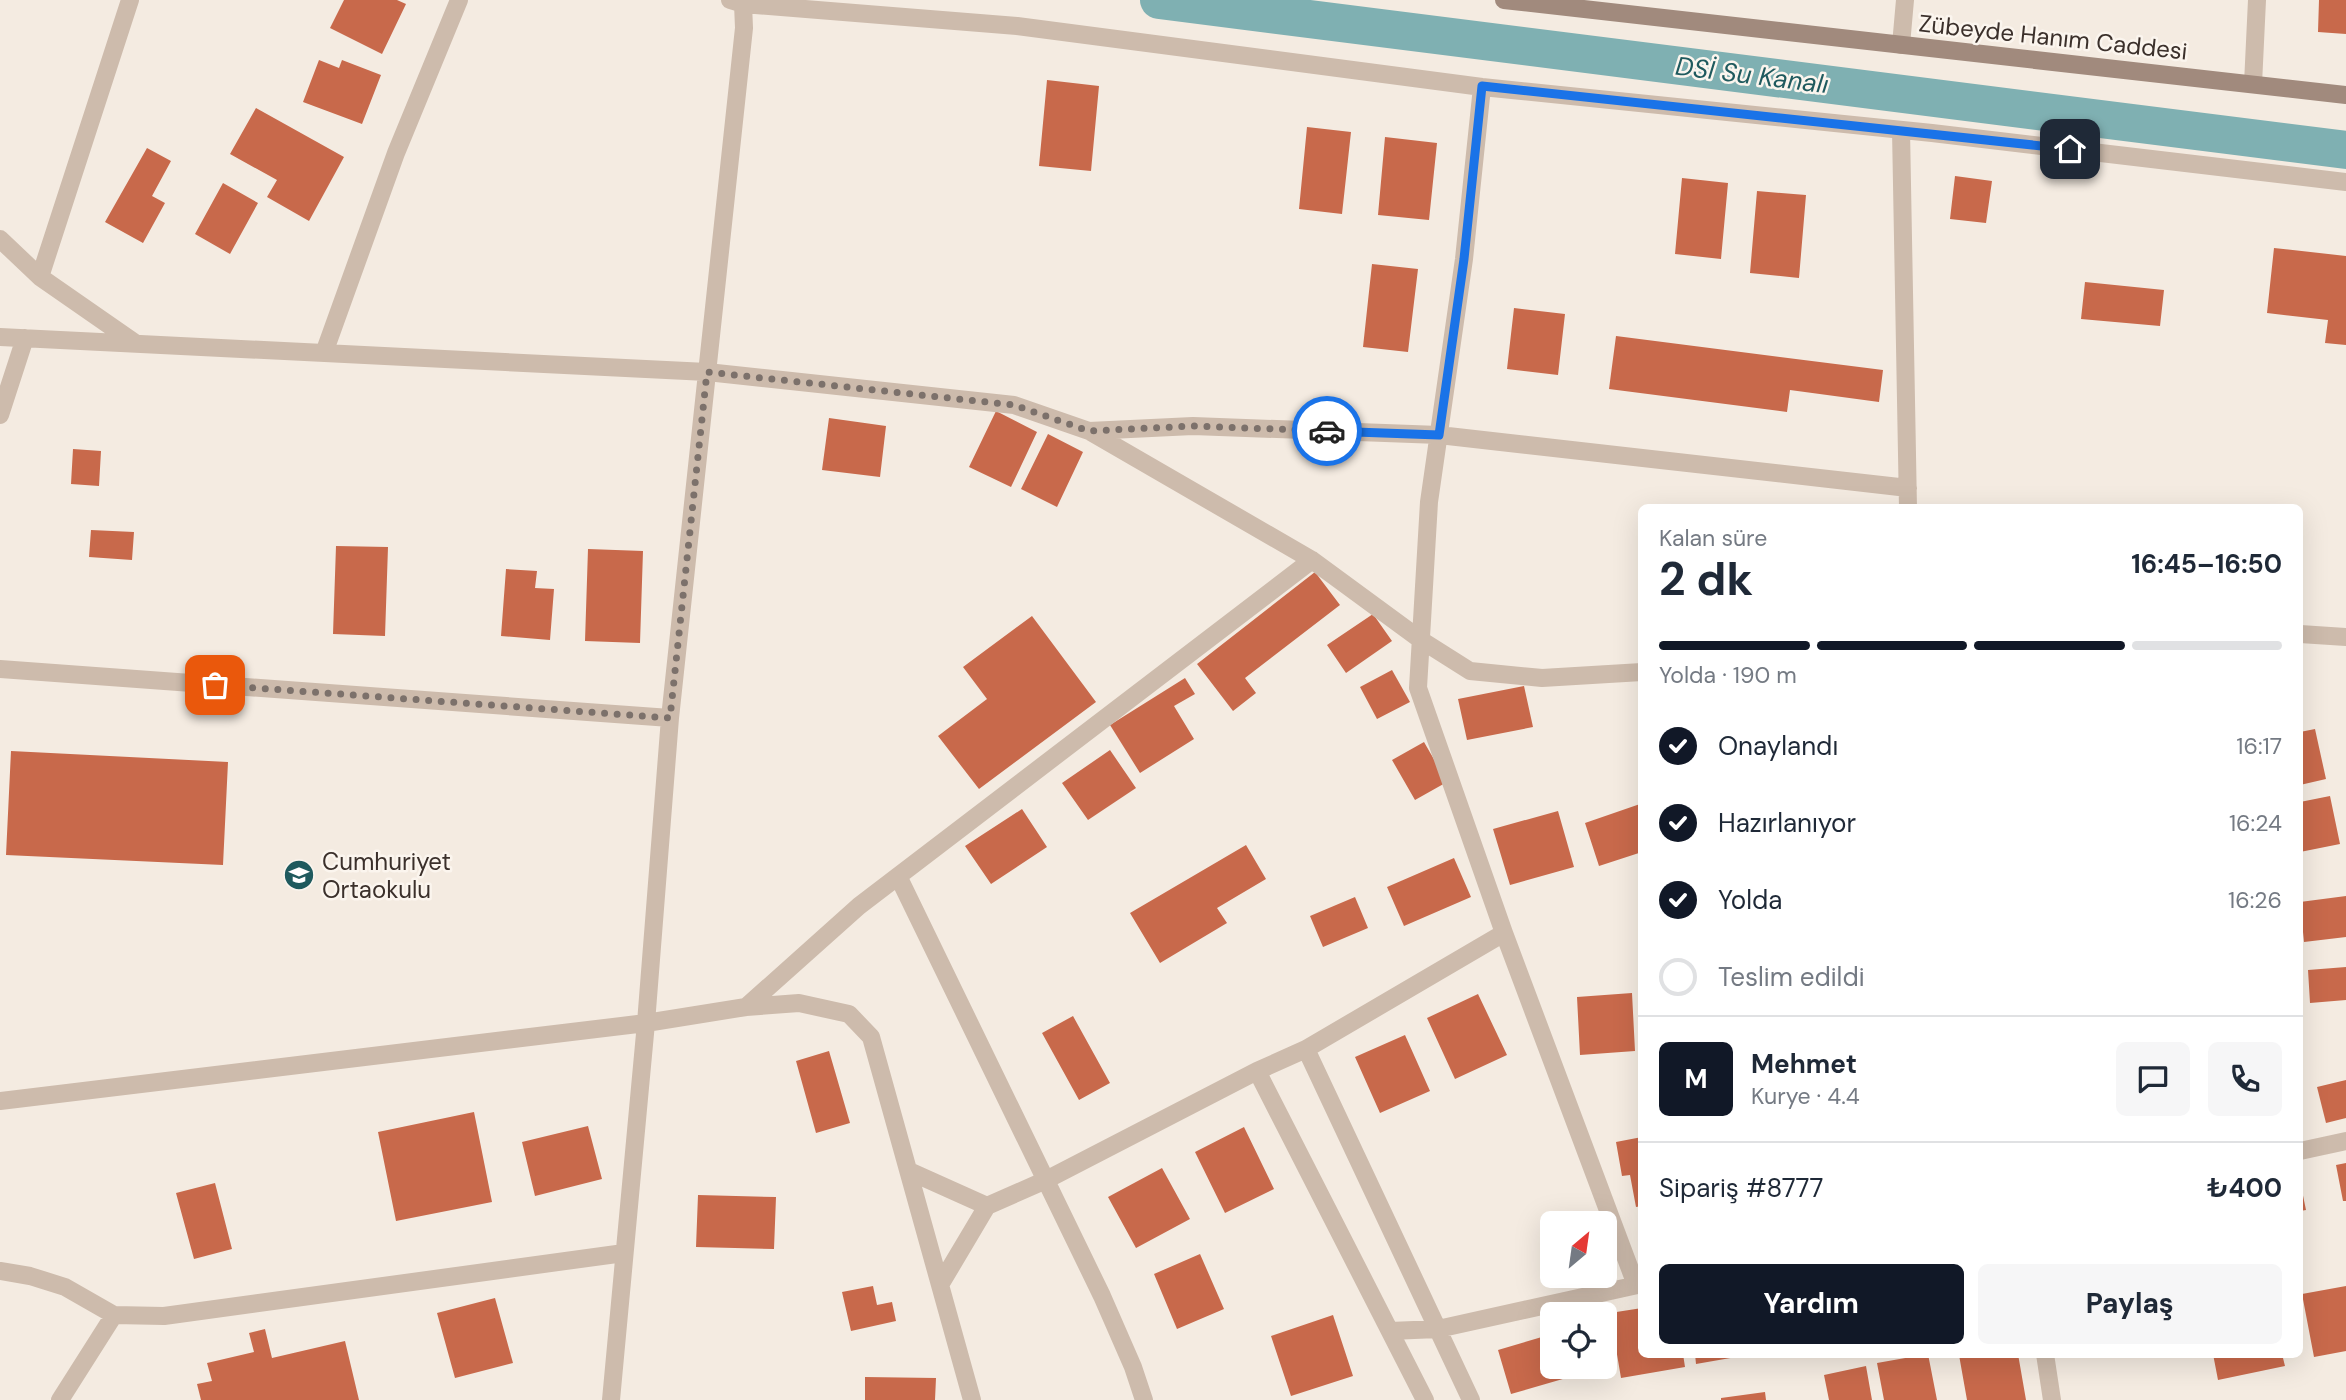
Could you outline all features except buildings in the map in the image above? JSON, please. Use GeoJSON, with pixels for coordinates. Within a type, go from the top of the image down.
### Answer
{"type":"FeatureCollection","features":[{"type":"Feature","properties":{"kind":"street"},"geometry":{"type":"LineString","coordinates":[[40,277],[130,0]]}},
{"type":"Feature","properties":{"kind":"street"},"geometry":{"type":"LineString","coordinates":[[324,353],[396,153],[459,0]]}},
{"type":"Feature","properties":{"kind":"street","name":"Zübeyde Hanım Caddesi"},"geometry":{"type":"LineString","coordinates":[[1504,0],[2346,95]]}},
{"type":"Feature","properties":{"kind":"street"},"geometry":{"type":"LineString","coordinates":[[1901,45],[1905,0]]}},
{"type":"Feature","properties":{"kind":"street"},"geometry":{"type":"LineString","coordinates":[[2253,84],[2257,0]]}},
{"type":"Feature","properties":{"kind":"street"},"geometry":{"type":"LineString","coordinates":[[611,1400],[646,1023],[670,718],[744,28],[737,2],[1017,26],[1482,86],[1901,130],[2346,182]]}},
{"type":"Feature","properties":{"kind":"street"},"geometry":{"type":"LineString","coordinates":[[1482,86],[1464,259],[1429,502],[1418,688],[1504,933],[1638,1281]]}},
{"type":"Feature","properties":{"kind":"street"},"geometry":{"type":"LineString","coordinates":[[1901,130],[1908,504]]}},
{"type":"Feature","properties":{"kind":"street"},"geometry":{"type":"LineString","coordinates":[[0,239],[40,277],[135,343]]}},
{"type":"Feature","properties":{"kind":"street"},"geometry":{"type":"LineString","coordinates":[[0,337],[707,372],[1014,405],[1089,431],[1312,560],[1421,640],[1470,671],[1542,678],[1638,672]]}},
{"type":"Feature","properties":{"kind":"street"},"geometry":{"type":"LineString","coordinates":[[0,415],[25,338]]}},
{"type":"Feature","properties":{"kind":"street"},"geometry":{"type":"LineString","coordinates":[[1089,431],[1193,426],[1439,435],[1908,488]]}},
{"type":"Feature","properties":{"kind":"street"},"geometry":{"type":"LineString","coordinates":[[746,1007],[859,906],[1312,560]]}},
{"type":"Feature","properties":{"kind":"street"},"geometry":{"type":"LineString","coordinates":[[2303,635],[2346,637]]}},
{"type":"Feature","properties":{"kind":"street"},"geometry":{"type":"LineString","coordinates":[[0,669],[670,718]]}},
{"type":"Feature","properties":{"kind":"street"},"geometry":{"type":"LineString","coordinates":[[898,876],[1102,1296],[1133,1367],[1144,1400]]}},
{"type":"Feature","properties":{"kind":"street"},"geometry":{"type":"LineString","coordinates":[[940,1285],[987,1206],[1046,1180],[1306,1049],[1504,933]]}},
{"type":"Feature","properties":{"kind":"street"},"geometry":{"type":"LineString","coordinates":[[0,1101],[646,1023],[746,1007],[799,1003],[849,1014],[871,1037],[972,1400]]}},
{"type":"Feature","properties":{"kind":"street"},"geometry":{"type":"LineString","coordinates":[[1306,1049],[1471,1400]]}},
{"type":"Feature","properties":{"kind":"street"},"geometry":{"type":"LineString","coordinates":[[1257,1072],[1425,1400]]}},
{"type":"Feature","properties":{"kind":"street"},"geometry":{"type":"LineString","coordinates":[[2303,1150],[2346,1141]]}},
{"type":"Feature","properties":{"kind":"street"},"geometry":{"type":"LineString","coordinates":[[909,1171],[987,1206]]}},
{"type":"Feature","properties":{"kind":"street"},"geometry":{"type":"LineString","coordinates":[[0,1271],[30,1276],[65,1287],[114,1315],[164,1316],[624,1253]]}},
{"type":"Feature","properties":{"kind":"street"},"geometry":{"type":"LineString","coordinates":[[1390,1331],[1437,1329],[1638,1284]]}},
{"type":"Feature","properties":{"kind":"street"},"geometry":{"type":"LineString","coordinates":[[60,1400],[114,1315]]}},
{"type":"Feature","properties":{"kind":"street"},"geometry":{"type":"LineString","coordinates":[[2046,1358],[2052,1400]]}},
{"type":"Feature","properties":{"kind":"waterway","name":"DSİ Su Kanalı"},"geometry":{"type":"LineString","coordinates":[[1159,0],[2346,150]]}},
{"type":"Feature","properties":{"kind":"way so far"},"geometry":{"type":"LineString","coordinates":[[215,685],[670,718],[707,372],[932,394],[1014,405],[1089,431],[1193,426],[1327,431]]}},
{"type":"Feature","properties":{"kind":"place","name":"Cumhuriyet Ortaokulu"},"geometry":{"type":"Point","coordinates":[299,875]}},
{"type":"Feature","properties":{"kind":"route"},"geometry":{"type":"LineString","coordinates":[[1327,431],[1439,435],[1464,259],[1482,86],[2070,149]]}}]}
